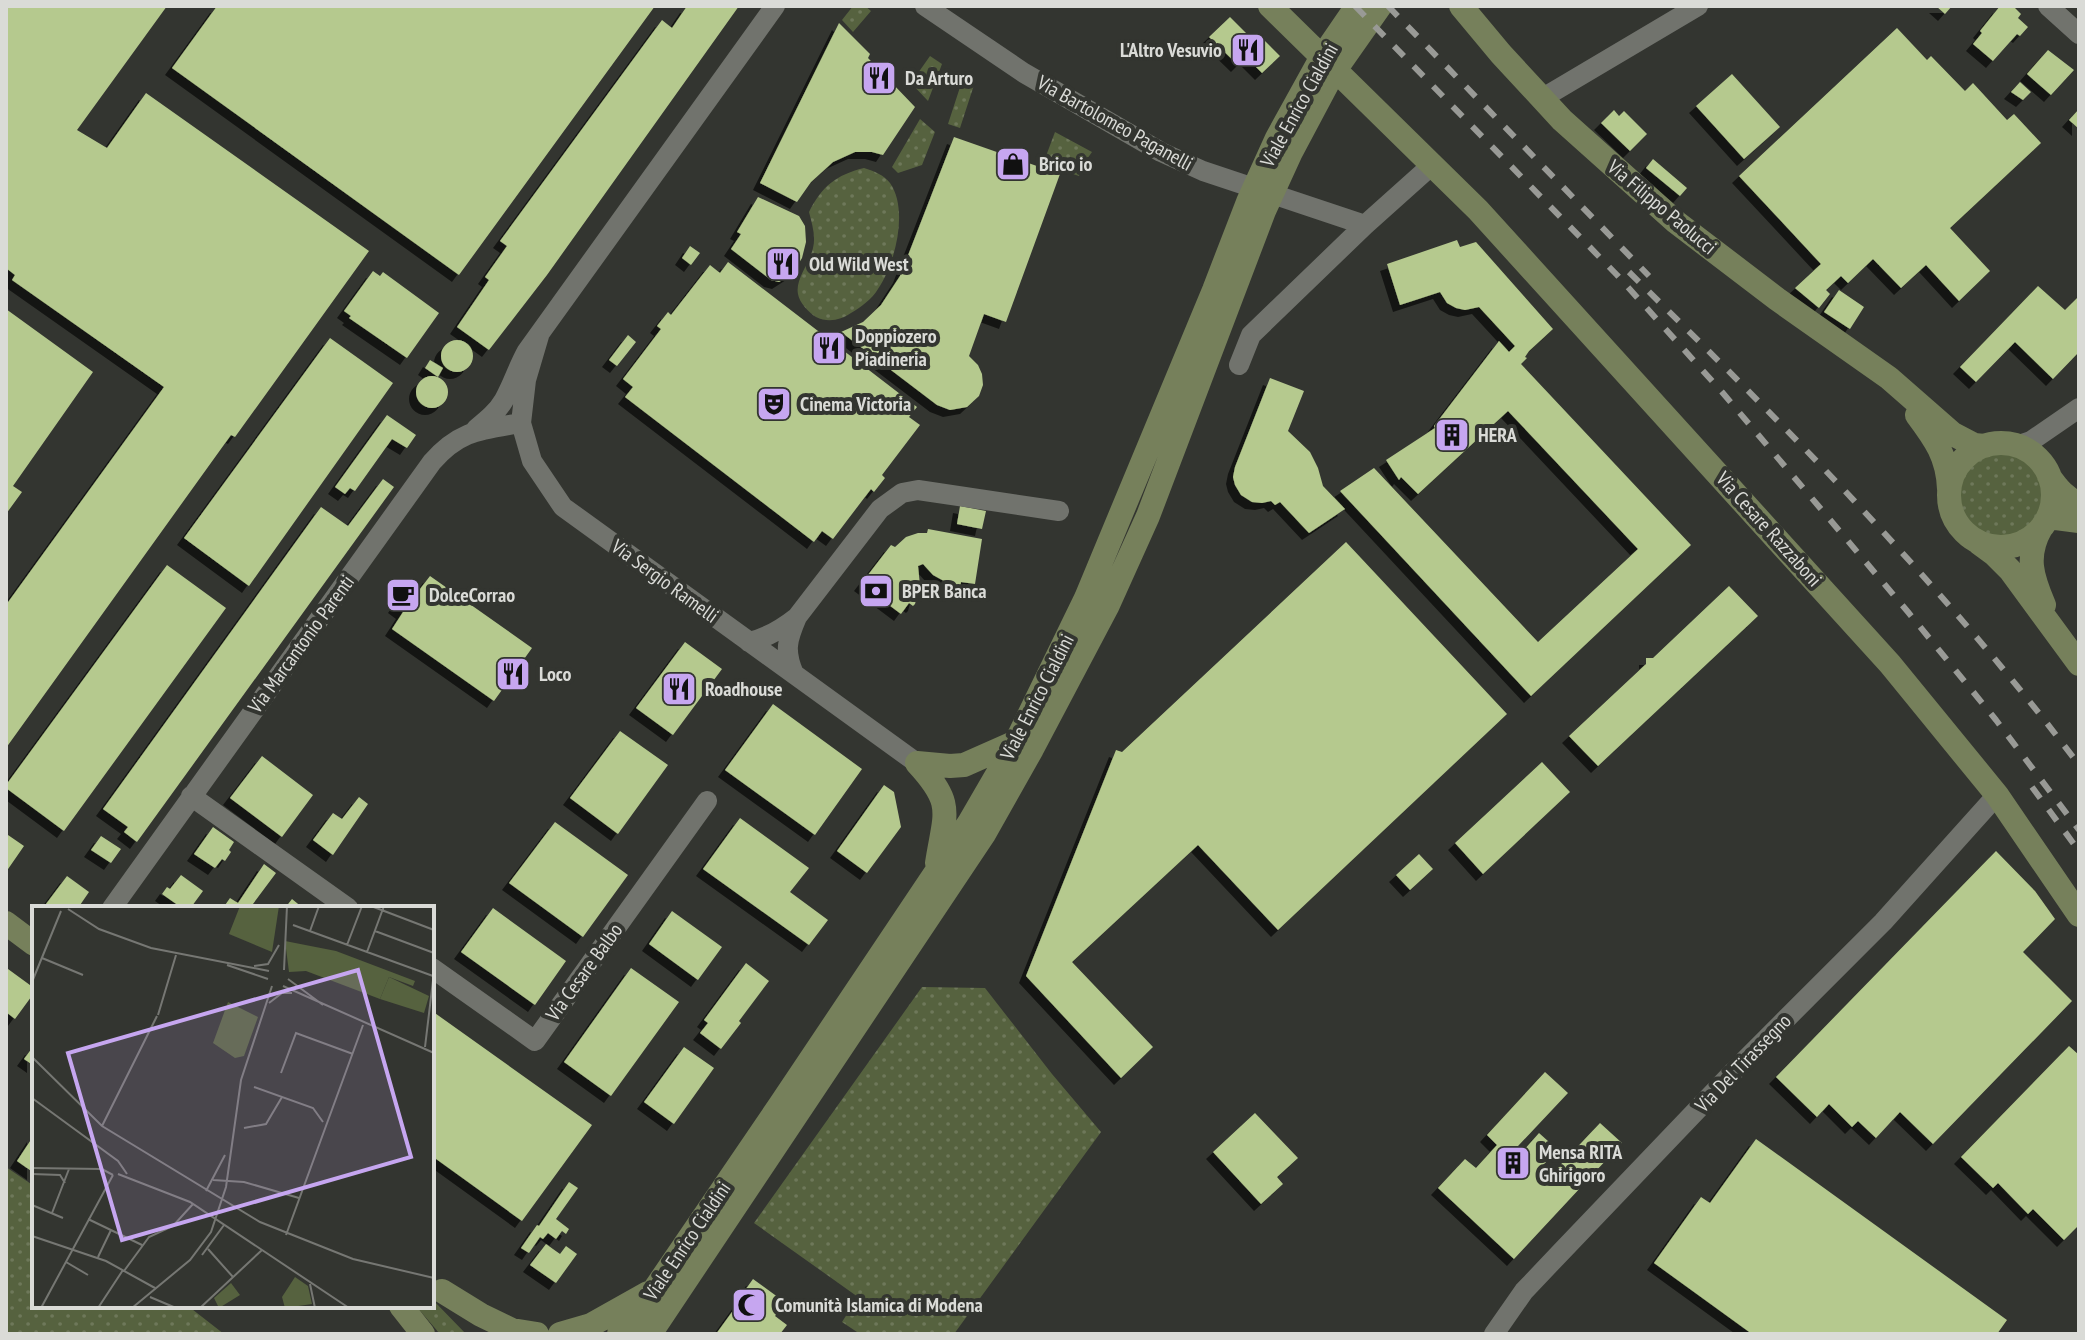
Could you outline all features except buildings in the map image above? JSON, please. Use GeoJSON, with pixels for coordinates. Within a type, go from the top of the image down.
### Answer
{"type":"FeatureCollection","features":[{"type":"Feature","properties":{"kind":"street","name":"Via Sergio Ramelli"},"geometry":{"type":"LineString","coordinates":[[472,432],[504,401],[527,351],[775,6]]}},
{"type":"Feature","properties":{"kind":"street","name":"Via Bartolomeo Paganelli"},"geometry":{"type":"LineString","coordinates":[[925,6],[1024,73],[1161,152],[1203,171],[1365,225]]}},
{"type":"Feature","properties":{"kind":"street","name":"Via Cesare Razzaboni"},"geometry":{"type":"LineString","coordinates":[[1270,6],[1478,210],[1890,664],[1997,795],[2079,915]]}},
{"type":"Feature","properties":{"kind":"street","name":"Viale Enrico Cialdini"},"geometry":{"type":"LineString","coordinates":[[619,1334],[660,1300],[984,834],[1086,598],[1248,202],[1277,138],[1320,60],[1357,6]]}},
{"type":"Feature","properties":{"kind":"street","name":"Viale Enrico Cialdini"},"geometry":{"type":"LineString","coordinates":[[650,1334],[660,1300],[935,874],[1024,746],[1107,607],[1148,516],[1264,211],[1333,73],[1380,6]]}},
{"type":"Feature","properties":{"kind":"street","name":"Via Filippo Paolucci"},"geometry":{"type":"LineString","coordinates":[[1461,6],[1541,99],[1676,222],[1777,299],[1889,378],[1953,434],[1974,445],[1985,446]]}},
{"type":"Feature","properties":{"kind":"street"},"geometry":{"type":"LineString","coordinates":[[1541,99],[1698,6]]}},
{"type":"Feature","properties":{"kind":"street"},"geometry":{"type":"LineString","coordinates":[[2048,6],[2079,34]]}},
{"type":"Feature","properties":{"kind":"street"},"geometry":{"type":"LineString","coordinates":[[1239,365],[1251,335],[1432,165]]}},
{"type":"Feature","properties":{"kind":"street","name":"Via Sergio Ramelli"},"geometry":{"type":"LineString","coordinates":[[539,336],[526,380],[521,423],[532,461],[563,507],[917,763]]}},
{"type":"Feature","properties":{"kind":"street","name":"Via Filippo Paolucci"},"geometry":{"type":"LineString","coordinates":[[1889,378],[1942,453],[1948,470],[1949,489]]}},
{"type":"Feature","properties":{"kind":"street"},"geometry":{"type":"LineString","coordinates":[[2016,446],[2031,441],[2079,408]]}},
{"type":"Feature","properties":{"kind":"street","name":"Via Marcantonio Parenti"},"geometry":{"type":"LineString","coordinates":[[113,906],[432,462],[446,446],[472,432],[521,423]]}},
{"type":"Feature","properties":{"kind":"street"},"geometry":{"type":"LineString","coordinates":[[2079,504],[2058,490],[2038,459],[2016,446],[2002,443],[1985,446],[1965,458],[1956,468],[1949,489],[1950,506],[1961,529],[2010,570],[2079,664]]}},
{"type":"Feature","properties":{"kind":"street"},"geometry":{"type":"LineString","coordinates":[[2048,474],[2053,493],[2052,506],[2033,541],[2031,563],[2055,634]]}},
{"type":"Feature","properties":{"kind":"street"},"geometry":{"type":"LineString","coordinates":[[749,642],[761,639],[797,617],[880,509],[902,493],[918,490],[1059,511]]}},
{"type":"Feature","properties":{"kind":"street"},"geometry":{"type":"LineString","coordinates":[[1971,538],[1982,544],[2009,547],[2032,537],[2044,523],[2079,521]]}},
{"type":"Feature","properties":{"kind":"street"},"geometry":{"type":"LineString","coordinates":[[794,674],[787,655],[787,643],[797,617]]}},
{"type":"Feature","properties":{"kind":"street"},"geometry":{"type":"LineString","coordinates":[[917,763],[964,765],[1024,746]]}},
{"type":"Feature","properties":{"kind":"street"},"geometry":{"type":"LineString","coordinates":[[917,763],[945,802],[935,874]]}},
{"type":"Feature","properties":{"kind":"street","name":"Via Del Tirassegno"},"geometry":{"type":"LineString","coordinates":[[1494,1334],[1524,1291],[1738,1067],[1883,922],[1997,795]]}},
{"type":"Feature","properties":{"kind":"street"},"geometry":{"type":"LineString","coordinates":[[191,796],[345,906]]}},
{"type":"Feature","properties":{"kind":"street","name":"Via Cesare Balbo"},"geometry":{"type":"LineString","coordinates":[[434,969],[535,1041],[707,801]]}},
{"type":"Feature","properties":{"kind":"street"},"geometry":{"type":"LineString","coordinates":[[8,929],[32,943]]}},
{"type":"Feature","properties":{"kind":"street"},"geometry":{"type":"LineString","coordinates":[[437,1286],[480,1334]]}},
{"type":"Feature","properties":{"kind":"street"},"geometry":{"type":"LineString","coordinates":[[437,1286],[481,1315],[512,1330],[537,1334]]}},
{"type":"Feature","properties":{"kind":"street"},"geometry":{"type":"LineString","coordinates":[[560,1334],[660,1300],[657,1334]]}},
{"type":"Feature","properties":{"kind":"street"},"geometry":{"type":"LineString","coordinates":[[403,1308],[423,1334]]}},
{"type":"Feature","properties":{"kind":"green space"},"geometry":{"type":"Polygon","coordinates":[[[853,6],[865,6],[871,11],[853,32],[842,20],[853,6]]]}},
{"type":"Feature","properties":{"kind":"green space"},"geometry":{"type":"Polygon","coordinates":[[[930,56],[942,64],[928,101],[911,83],[930,56]]]}},
{"type":"Feature","properties":{"kind":"green space"},"geometry":{"type":"Polygon","coordinates":[[[963,78],[974,85],[960,128],[948,124],[963,78]]]}},
{"type":"Feature","properties":{"kind":"green space"},"geometry":{"type":"Polygon","coordinates":[[[920,119],[935,132],[922,165],[898,173],[892,167],[920,119]]]}},
{"type":"Feature","properties":{"kind":"green space"},"geometry":{"type":"Polygon","coordinates":[[[1055,132],[1092,152],[1079,176],[1043,164],[1055,132]]]}},
{"type":"Feature","properties":{"kind":"green space"},"geometry":{"type":"Polygon","coordinates":[[[864,168],[885,178],[896,194],[899,222],[894,252],[876,293],[843,317],[821,319],[807,310],[798,294],[799,283],[814,244],[809,212],[831,183],[845,174],[864,168]]]}},
{"type":"Feature","properties":{"kind":"green space"},"geometry":{"type":"Polygon","coordinates":[[[2000,452],[2016,456],[2030,465],[2039,479],[2043,495],[2039,511],[2030,525],[2016,534],[2000,538],[1984,534],[1970,525],[1961,511],[1957,495],[1961,479],[1970,465],[1984,456],[2000,452]]]}},
{"type":"Feature","properties":{"kind":"green space"},"geometry":{"type":"Polygon","coordinates":[[[922,987],[985,988],[1101,1132],[954,1334],[860,1334],[842,1322],[858,1297],[754,1223],[922,987]]]}},
{"type":"Feature","properties":{"kind":"green space"},"geometry":{"type":"Polygon","coordinates":[[[6,1167],[32,1185],[32,1308],[191,1308],[224,1334],[6,1334],[6,1167]]]}},
{"type":"Feature","properties":{"kind":"green space"},"geometry":{"type":"Polygon","coordinates":[[[434,1301],[466,1334],[440,1334],[418,1308],[434,1308],[434,1301]]]}},
{"type":"Feature","properties":{"kind":"railway"},"geometry":{"type":"LineString","coordinates":[[1355,6],[1617,275],[1722,392],[1908,612],[1996,720],[2079,830]]}},
{"type":"Feature","properties":{"kind":"railway"},"geometry":{"type":"LineString","coordinates":[[1388,6],[1649,276]]}},
{"type":"Feature","properties":{"kind":"railway"},"geometry":{"type":"LineString","coordinates":[[1629,272],[1863,510],[1974,635],[2079,765]]}},
{"type":"Feature","properties":{"kind":"railway"},"geometry":{"type":"LineString","coordinates":[[2032,787],[2079,851]]}},
{"type":"Feature","properties":{"kind":"place","name":"L'Altro Vesuvio"},"geometry":{"type":"Point","coordinates":[1248,50]}},
{"type":"Feature","properties":{"kind":"place","name":"Da Arturo"},"geometry":{"type":"Point","coordinates":[879,78]}},
{"type":"Feature","properties":{"kind":"place","name":"Brico io"},"geometry":{"type":"Point","coordinates":[1013,164]}},
{"type":"Feature","properties":{"kind":"place","name":"Old Wild West"},"geometry":{"type":"Point","coordinates":[783,264]}},
{"type":"Feature","properties":{"kind":"place","name":"Doppiozero Piadineria"},"geometry":{"type":"Point","coordinates":[829,348]}},
{"type":"Feature","properties":{"kind":"place","name":"Cinema Victoria"},"geometry":{"type":"Point","coordinates":[774,404]}},
{"type":"Feature","properties":{"kind":"place","name":"HERA"},"geometry":{"type":"Point","coordinates":[1452,435]}},
{"type":"Feature","properties":{"kind":"place","name":"BPER Banca"},"geometry":{"type":"Point","coordinates":[876,591]}},
{"type":"Feature","properties":{"kind":"place","name":"DolceCorrao"},"geometry":{"type":"Point","coordinates":[403,595]}},
{"type":"Feature","properties":{"kind":"place","name":"Loco"},"geometry":{"type":"Point","coordinates":[513,674]}},
{"type":"Feature","properties":{"kind":"place","name":"Roadhouse"},"geometry":{"type":"Point","coordinates":[679,689]}},
{"type":"Feature","properties":{"kind":"place","name":"Mensa RITA Ghirigoro"},"geometry":{"type":"Point","coordinates":[1513,1163]}},
{"type":"Feature","properties":{"kind":"place","name":"Comunità Islamica di Modena"},"geometry":{"type":"Point","coordinates":[749,1305]}}]}
